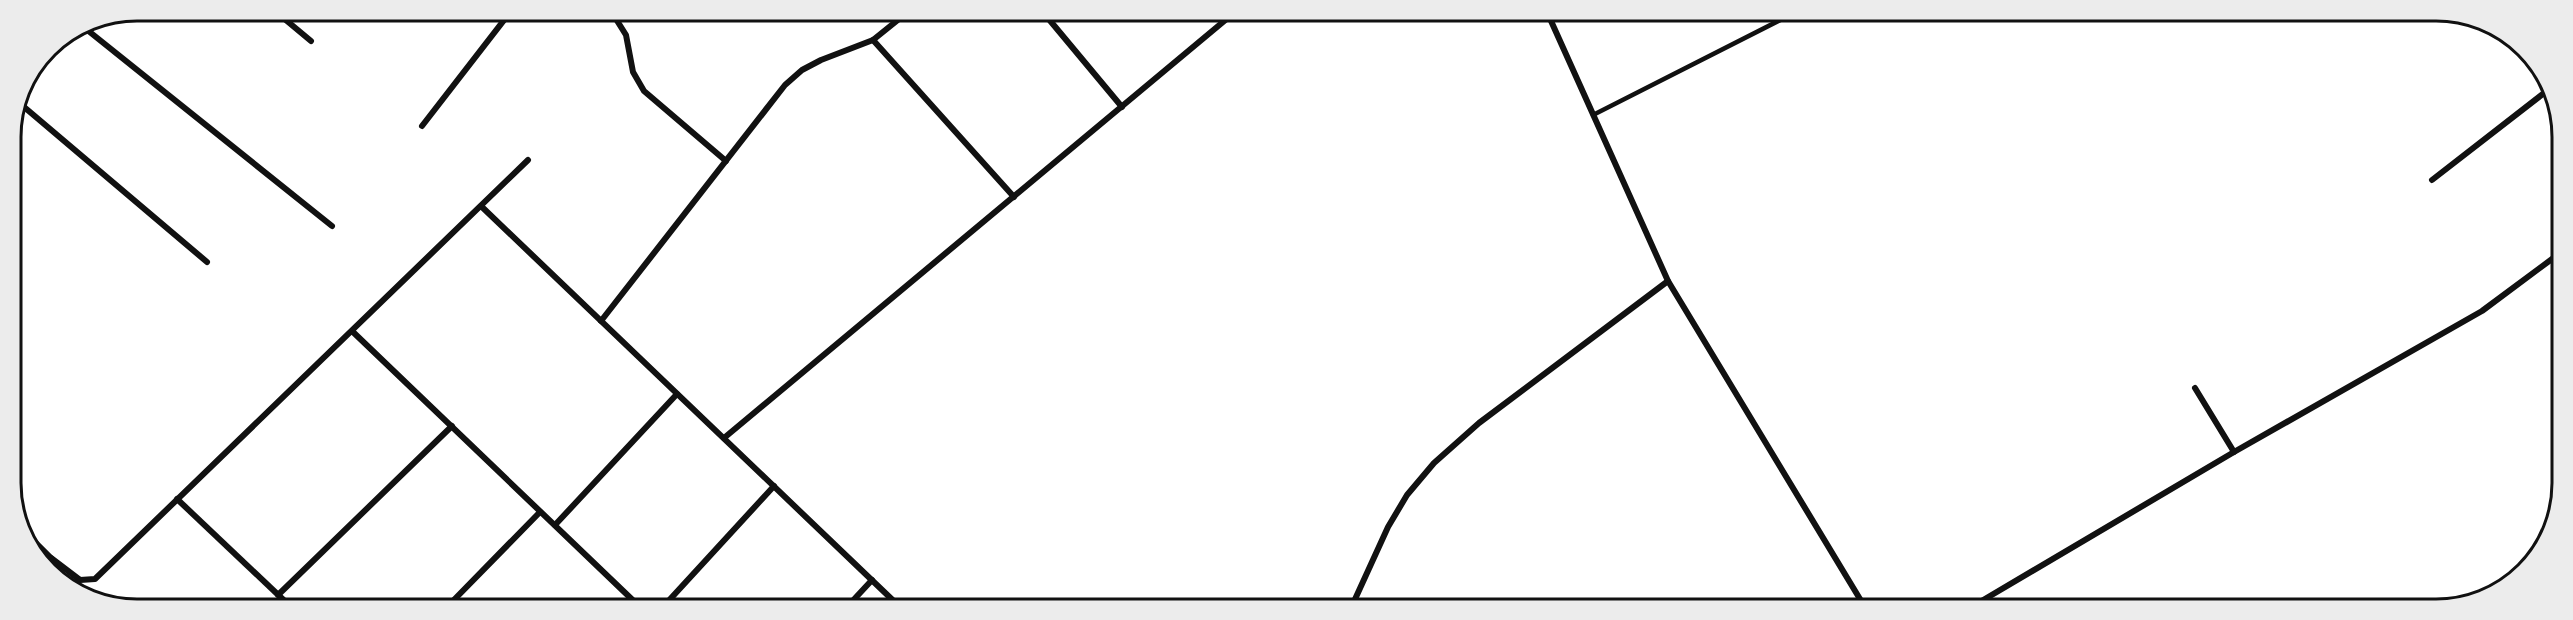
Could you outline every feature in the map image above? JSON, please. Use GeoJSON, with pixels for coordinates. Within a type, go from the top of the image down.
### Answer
{"type":"FeatureCollection","features":[{"type":"Feature","properties":{"kind":"street"},"geometry":{"type":"LineString","coordinates":[[287,21],[311,41]]}},
{"type":"Feature","properties":{"kind":"street"},"geometry":{"type":"LineString","coordinates":[[422,126],[503,21]]}},
{"type":"Feature","properties":{"kind":"street"},"geometry":{"type":"LineString","coordinates":[[618,21],[626,34],[633,72],[644,91],[726,161]]}},
{"type":"Feature","properties":{"kind":"street"},"geometry":{"type":"LineString","coordinates":[[601,321],[785,85],[802,70],[821,60],[873,40],[897,21]]}},
{"type":"Feature","properties":{"kind":"street"},"geometry":{"type":"LineString","coordinates":[[1050,21],[1122,106]]}},
{"type":"Feature","properties":{"kind":"street"},"geometry":{"type":"LineString","coordinates":[[724,438],[1224,21]]}},
{"type":"Feature","properties":{"kind":"street"},"geometry":{"type":"LineString","coordinates":[[1551,21],[1668,281],[1860,599]]}},
{"type":"Feature","properties":{"kind":"street"},"geometry":{"type":"LineString","coordinates":[[89,31],[332,226]]}},
{"type":"Feature","properties":{"kind":"street"},"geometry":{"type":"LineString","coordinates":[[873,40],[1014,197]]}},
{"type":"Feature","properties":{"kind":"street"},"geometry":{"type":"LineString","coordinates":[[2432,180],[2544,93]]}},
{"type":"Feature","properties":{"kind":"street"},"geometry":{"type":"LineString","coordinates":[[25,108],[207,262]]}},
{"type":"Feature","properties":{"kind":"street"},"geometry":{"type":"LineString","coordinates":[[39,546],[80,580],[95,579],[353,332],[528,160]]}},
{"type":"Feature","properties":{"kind":"street"},"geometry":{"type":"LineString","coordinates":[[482,207],[892,599]]}},
{"type":"Feature","properties":{"kind":"street"},"geometry":{"type":"LineString","coordinates":[[1985,599],[2234,452],[2482,311],[2552,259]]}},
{"type":"Feature","properties":{"kind":"street"},"geometry":{"type":"LineString","coordinates":[[1355,599],[1388,527],[1407,495],[1434,463],[1479,423],[1668,281]]}},
{"type":"Feature","properties":{"kind":"street"},"geometry":{"type":"LineString","coordinates":[[353,332],[630,599]]}},
{"type":"Feature","properties":{"kind":"street"},"geometry":{"type":"LineString","coordinates":[[2195,388],[2234,452]]}},
{"type":"Feature","properties":{"kind":"street"},"geometry":{"type":"LineString","coordinates":[[555,525],[677,394]]}},
{"type":"Feature","properties":{"kind":"street"},"geometry":{"type":"LineString","coordinates":[[278,595],[452,426]]}},
{"type":"Feature","properties":{"kind":"street"},"geometry":{"type":"LineString","coordinates":[[670,599],[774,486]]}},
{"type":"Feature","properties":{"kind":"street"},"geometry":{"type":"LineString","coordinates":[[177,499],[282,599]]}},
{"type":"Feature","properties":{"kind":"street"},"geometry":{"type":"LineString","coordinates":[[455,599],[540,512]]}},
{"type":"Feature","properties":{"kind":"street"},"geometry":{"type":"LineString","coordinates":[[854,599],[872,580]]}},
{"type":"Feature","properties":{"kind":"lane"},"geometry":{"type":"LineString","coordinates":[[1593,115],[1778,21]]}}]}
